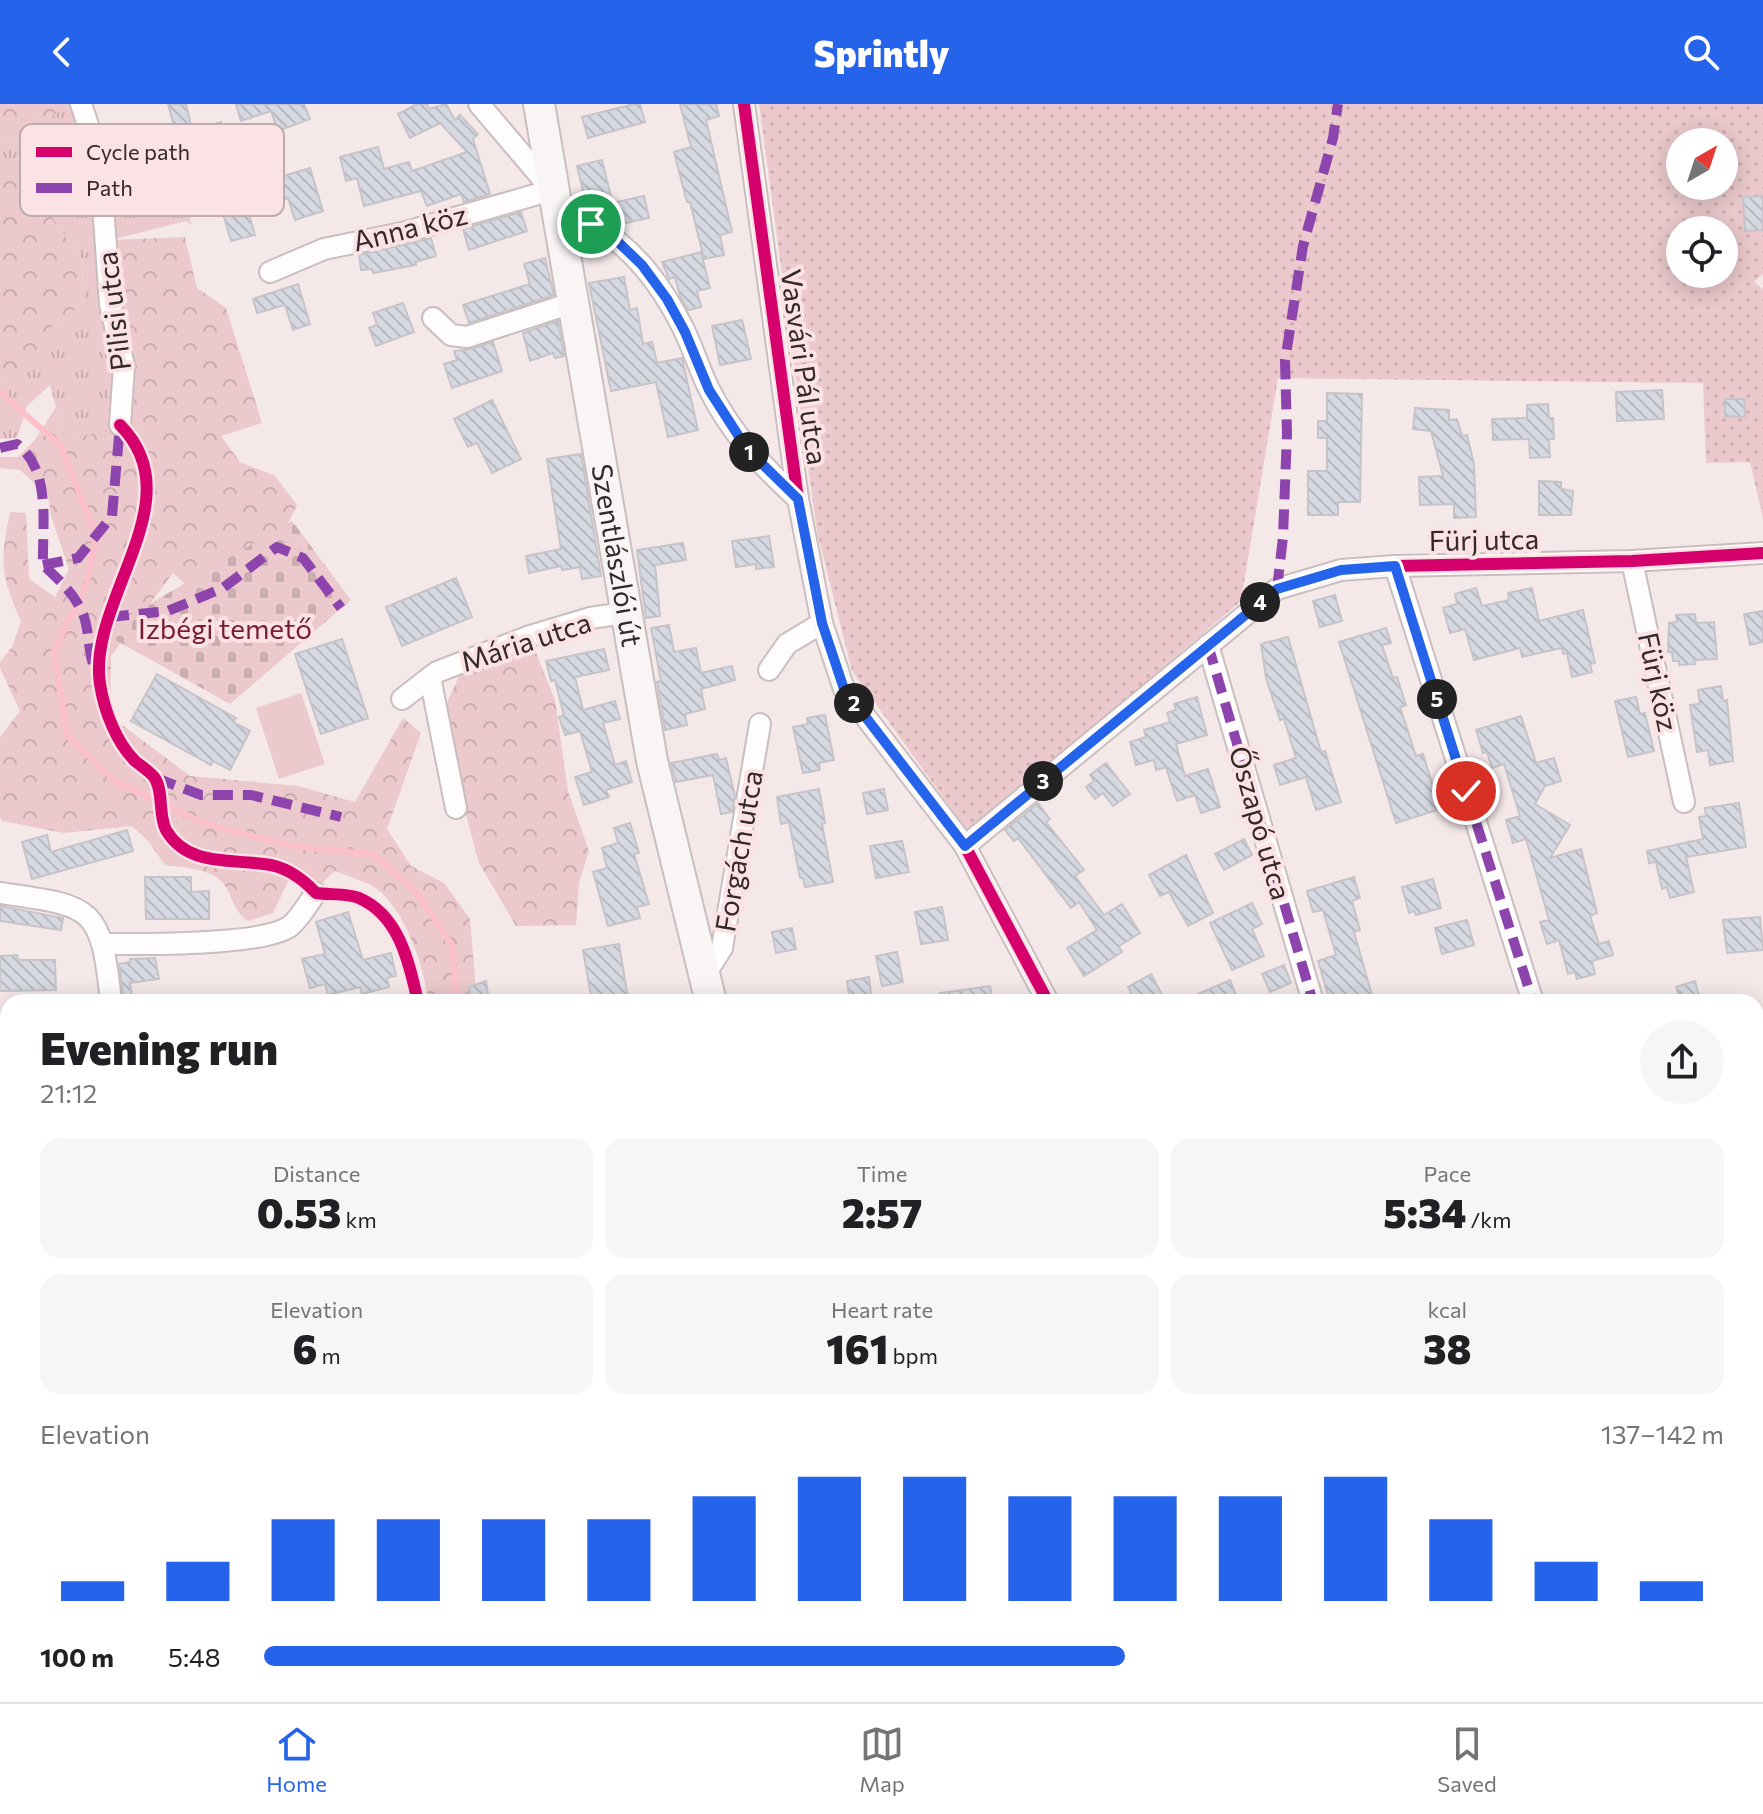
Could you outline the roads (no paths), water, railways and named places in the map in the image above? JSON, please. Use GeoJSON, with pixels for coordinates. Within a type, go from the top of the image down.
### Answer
{"type":"FeatureCollection","features":[{"type":"Feature","properties":{"kind":"main road","name":"Szentlászlói út"},"geometry":{"type":"LineString","coordinates":[[539,104],[652,761],[708,987]]}},
{"type":"Feature","properties":{"kind":"street","name":"Pilisi utca"},"geometry":{"type":"LineString","coordinates":[[81,104],[88,124]]}},
{"type":"Feature","properties":{"kind":"street"},"geometry":{"type":"LineString","coordinates":[[479,104],[555,203],[615,239],[642,265],[667,299],[685,332],[709,390],[747,449],[798,499]]}},
{"type":"Feature","properties":{"kind":"street","name":"Vasvári Pál utca"},"geometry":{"type":"LineString","coordinates":[[744,104],[798,499],[822,623],[844,689],[965,846],[1044,994]]}},
{"type":"Feature","properties":{"kind":"street","name":"Anna köz"},"geometry":{"type":"LineString","coordinates":[[270,272],[324,249],[555,203]]}},
{"type":"Feature","properties":{"kind":"street","name":"Pilisi utca"},"geometry":{"type":"LineString","coordinates":[[104,216],[110,304],[124,366],[120,425]]}},
{"type":"Feature","properties":{"kind":"street"},"geometry":{"type":"LineString","coordinates":[[433,318],[451,335],[467,337],[572,303]]}},
{"type":"Feature","properties":{"kind":"street","name":"Fürj utca"},"geometry":{"type":"LineString","coordinates":[[965,846],[1277,589],[1341,570],[1395,566],[1632,561],[1763,553]]}},
{"type":"Feature","properties":{"kind":"street","name":"Fürj köz"},"geometry":{"type":"LineString","coordinates":[[1632,561],[1684,802]]}},
{"type":"Feature","properties":{"kind":"street"},"geometry":{"type":"LineString","coordinates":[[1395,566],[1530,994]]}},
{"type":"Feature","properties":{"kind":"street","name":"Mária utca"},"geometry":{"type":"LineString","coordinates":[[402,699],[437,672],[530,636],[590,618],[625,613]]}},
{"type":"Feature","properties":{"kind":"street"},"geometry":{"type":"LineString","coordinates":[[769,670],[787,644],[822,623]]}},
{"type":"Feature","properties":{"kind":"street","name":"Őszapó utca"},"geometry":{"type":"LineString","coordinates":[[1208,645],[1311,994]]}},
{"type":"Feature","properties":{"kind":"street","name":"Mária utca"},"geometry":{"type":"LineString","coordinates":[[430,677],[456,808]]}},
{"type":"Feature","properties":{"kind":"street","name":"Forgách utca"},"geometry":{"type":"LineString","coordinates":[[708,987],[722,948],[760,724]]}},
{"type":"Feature","properties":{"kind":"street"},"geometry":{"type":"LineString","coordinates":[[0,893],[69,904],[93,921],[103,944],[110,994]]}},
{"type":"Feature","properties":{"kind":"street"},"geometry":{"type":"LineString","coordinates":[[103,944],[253,937],[287,928],[316,893]]}},
{"type":"Feature","properties":{"kind":"waterway"},"geometry":{"type":"LineString","coordinates":[[0,392],[61,446],[96,536],[87,583],[54,651],[67,735],[116,782],[206,824],[292,846],[373,854],[418,894],[452,946],[456,994]]}},
{"type":"Feature","properties":{"kind":"park label","name":"Izbégi temető"},"geometry":{"type":"Point","coordinates":[225,629]}}]}
